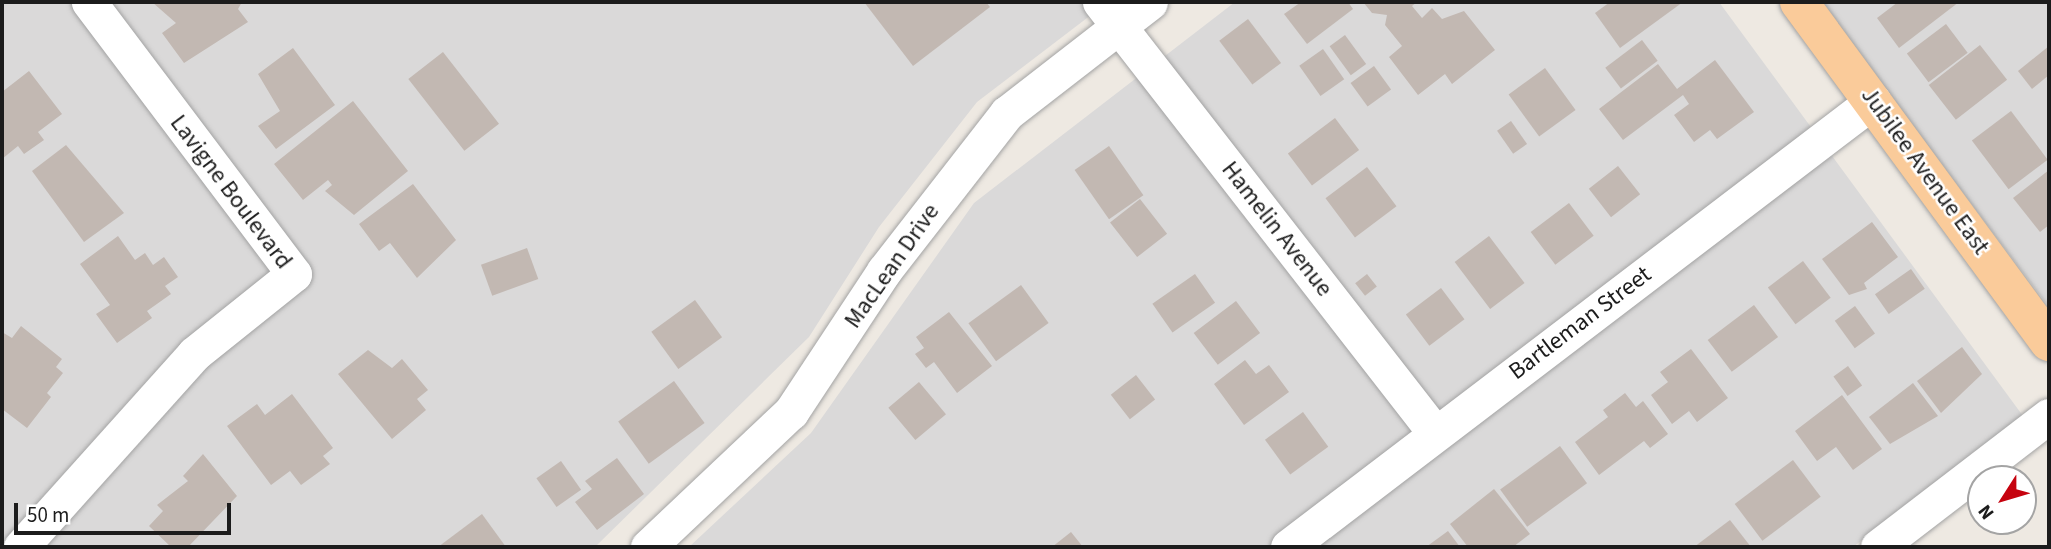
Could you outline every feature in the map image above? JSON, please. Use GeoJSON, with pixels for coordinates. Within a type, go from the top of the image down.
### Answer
{"type":"FeatureCollection","features":[{"type":"Feature","properties":{"kind":"main road","name":"Jubilee Avenue East"},"geometry":{"type":"LineString","coordinates":[[1799,2],[2049,342]]}},
{"type":"Feature","properties":{"kind":"street","name":"Lavigne Boulevard"},"geometry":{"type":"LineString","coordinates":[[21,547],[194,354],[294,275],[89,2]]}},
{"type":"Feature","properties":{"kind":"street","name":"MacLean Drive"},"geometry":{"type":"LineString","coordinates":[[648,547],[791,412],[884,271],[1007,113],[1110,14],[1150,2]]}},
{"type":"Feature","properties":{"kind":"street","name":"Hamelin Avenue"},"geometry":{"type":"LineString","coordinates":[[1110,14],[1435,433]]}},
{"type":"Feature","properties":{"kind":"street","name":"Bartleman Street"},"geometry":{"type":"LineString","coordinates":[[1288,547],[1873,101]]}},
{"type":"Feature","properties":{"kind":"street"},"geometry":{"type":"LineString","coordinates":[[1878,547],[2049,416]]}},
{"type":"Feature","properties":{"kind":"shaded area"},"geometry":{"type":"Polygon","coordinates":[[[2,2],[1108,2],[977,102],[879,227],[809,337],[595,547],[2,547],[2,2]]]}},
{"type":"Feature","properties":{"kind":"shaded area"},"geometry":{"type":"Polygon","coordinates":[[[1235,2],[1719,2],[2023,416],[1853,547],[689,547],[811,433],[974,203],[1235,2]]]}},
{"type":"Feature","properties":{"kind":"shaded area"},"geometry":{"type":"Polygon","coordinates":[[[1820,2],[2049,2],[2049,307],[1820,2]]]}},
{"type":"Feature","properties":{"kind":"building"},"geometry":{"type":"Polygon","coordinates":[[[152,2],[242,2],[238,9],[248,22],[184,63],[162,33],[176,23],[152,2]]]}},
{"type":"Feature","properties":{"kind":"building"},"geometry":{"type":"Polygon","coordinates":[[[864,2],[986,2],[990,7],[913,66],[864,2]]]}},
{"type":"Feature","properties":{"kind":"building"},"geometry":{"type":"Polygon","coordinates":[[[1301,2],[1348,2],[1353,9],[1307,44],[1284,14],[1301,2]]]}},
{"type":"Feature","properties":{"kind":"building"},"geometry":{"type":"Polygon","coordinates":[[[1363,2],[1417,2],[1412,6],[1422,18],[1432,8],[1442,19],[1464,11],[1495,50],[1452,84],[1445,74],[1418,95],[1389,57],[1402,46],[1385,25],[1387,15],[1372,13],[1363,2]]]}},
{"type":"Feature","properties":{"kind":"building"},"geometry":{"type":"Polygon","coordinates":[[[1610,2],[1683,2],[1620,48],[1595,13],[1610,2]]]}},
{"type":"Feature","properties":{"kind":"building"},"geometry":{"type":"Polygon","coordinates":[[[1898,2],[1959,2],[1899,48],[1877,18],[1898,2]]]}},
{"type":"Feature","properties":{"kind":"building"},"geometry":{"type":"Polygon","coordinates":[[[1248,19],[1281,63],[1252,85],[1219,41],[1248,19]]]}},
{"type":"Feature","properties":{"kind":"building"},"geometry":{"type":"Polygon","coordinates":[[[1946,24],[1968,53],[1929,82],[1907,53],[1946,24]]]}},
{"type":"Feature","properties":{"kind":"building"},"geometry":{"type":"Polygon","coordinates":[[[1345,35],[1366,64],[1351,75],[1330,46],[1345,35]]]}},
{"type":"Feature","properties":{"kind":"building"},"geometry":{"type":"Polygon","coordinates":[[[1642,40],[1658,61],[1621,88],[1605,68],[1642,40]]]}},
{"type":"Feature","properties":{"kind":"building"},"geometry":{"type":"Polygon","coordinates":[[[1980,45],[2007,80],[1956,120],[1929,85],[1980,45]]]}},
{"type":"Feature","properties":{"kind":"building"},"geometry":{"type":"Polygon","coordinates":[[[2049,46],[2049,75],[2032,89],[2018,71],[2049,46]]]}},
{"type":"Feature","properties":{"kind":"building"},"geometry":{"type":"Polygon","coordinates":[[[293,48],[335,105],[276,149],[258,126],[280,111],[258,74],[293,48]]]}},
{"type":"Feature","properties":{"kind":"building"},"geometry":{"type":"Polygon","coordinates":[[[1323,49],[1344,79],[1320,96],[1299,66],[1323,49]]]}},
{"type":"Feature","properties":{"kind":"building"},"geometry":{"type":"Polygon","coordinates":[[[443,52],[499,124],[464,151],[408,79],[443,52]]]}},
{"type":"Feature","properties":{"kind":"building"},"geometry":{"type":"Polygon","coordinates":[[[1715,60],[1754,112],[1717,139],[1710,130],[1694,142],[1674,115],[1689,104],[1683,95],[1623,140],[1599,109],[1658,64],[1677,89],[1715,60]]]}},
{"type":"Feature","properties":{"kind":"building"},"geometry":{"type":"Polygon","coordinates":[[[1374,66],[1391,89],[1368,107],[1351,83],[1374,66]]]}},
{"type":"Feature","properties":{"kind":"building"},"geometry":{"type":"Polygon","coordinates":[[[1545,68],[1576,110],[1539,137],[1509,94],[1545,68]]]}},
{"type":"Feature","properties":{"kind":"building"},"geometry":{"type":"Polygon","coordinates":[[[29,71],[62,114],[38,132],[44,140],[24,154],[18,146],[2,159],[2,92],[29,71]]]}},
{"type":"Feature","properties":{"kind":"building"},"geometry":{"type":"Polygon","coordinates":[[[353,101],[408,171],[354,215],[325,191],[332,185],[328,180],[303,200],[274,164],[353,101]]]}},
{"type":"Feature","properties":{"kind":"building"},"geometry":{"type":"Polygon","coordinates":[[[2011,111],[2048,160],[2009,189],[1972,140],[2011,111]]]}},
{"type":"Feature","properties":{"kind":"building"},"geometry":{"type":"Polygon","coordinates":[[[1335,118],[1359,150],[1312,185],[1288,154],[1335,118]]]}},
{"type":"Feature","properties":{"kind":"building"},"geometry":{"type":"Polygon","coordinates":[[[1511,121],[1527,144],[1513,154],[1497,131],[1511,121]]]}},
{"type":"Feature","properties":{"kind":"building"},"geometry":{"type":"Polygon","coordinates":[[[66,145],[124,213],[84,242],[32,171],[66,145]]]}},
{"type":"Feature","properties":{"kind":"building"},"geometry":{"type":"Polygon","coordinates":[[[1109,146],[1143,195],[1109,219],[1075,170],[1109,146]]]}},
{"type":"Feature","properties":{"kind":"building"},"geometry":{"type":"Polygon","coordinates":[[[1618,166],[1640,194],[1611,217],[1589,189],[1618,166]]]}},
{"type":"Feature","properties":{"kind":"building"},"geometry":{"type":"Polygon","coordinates":[[[1367,167],[1396,206],[1355,237],[1325,198],[1367,167]]]}},
{"type":"Feature","properties":{"kind":"building"},"geometry":{"type":"Polygon","coordinates":[[[2049,170],[2049,225],[2040,232],[2013,198],[2049,170]]]}},
{"type":"Feature","properties":{"kind":"building"},"geometry":{"type":"Polygon","coordinates":[[[413,184],[456,240],[417,278],[390,243],[379,251],[359,224],[413,184]]]}},
{"type":"Feature","properties":{"kind":"building"},"geometry":{"type":"Polygon","coordinates":[[[1140,199],[1167,234],[1137,257],[1110,222],[1140,199]]]}},
{"type":"Feature","properties":{"kind":"building"},"geometry":{"type":"Polygon","coordinates":[[[1569,203],[1594,236],[1555,265],[1531,232],[1569,203]]]}},
{"type":"Feature","properties":{"kind":"building"},"geometry":{"type":"Polygon","coordinates":[[[1872,222],[1898,257],[1864,283],[1867,289],[1849,295],[1822,259],[1872,222]]]}},
{"type":"Feature","properties":{"kind":"building"},"geometry":{"type":"Polygon","coordinates":[[[118,236],[135,260],[145,253],[153,265],[164,257],[178,277],[165,286],[171,294],[147,311],[152,318],[117,343],[96,314],[110,305],[80,264],[118,236]]]}},
{"type":"Feature","properties":{"kind":"building"},"geometry":{"type":"Polygon","coordinates":[[[1489,236],[1525,283],[1490,309],[1455,262],[1489,236]]]}},
{"type":"Feature","properties":{"kind":"building"},"geometry":{"type":"Polygon","coordinates":[[[527,248],[538,279],[492,296],[481,265],[527,248]]]}},
{"type":"Feature","properties":{"kind":"building"},"geometry":{"type":"Polygon","coordinates":[[[1803,261],[1831,298],[1796,324],[1768,287],[1803,261]]]}},
{"type":"Feature","properties":{"kind":"building"},"geometry":{"type":"Polygon","coordinates":[[[1911,269],[1925,289],[1889,314],[1875,294],[1911,269]]]}},
{"type":"Feature","properties":{"kind":"building"},"geometry":{"type":"Polygon","coordinates":[[[1195,274],[1215,303],[1172,332],[1152,304],[1195,274]]]}},
{"type":"Feature","properties":{"kind":"building"},"geometry":{"type":"Polygon","coordinates":[[[1367,274],[1377,287],[1365,296],[1355,283],[1367,274]]]}},
{"type":"Feature","properties":{"kind":"building"},"geometry":{"type":"Polygon","coordinates":[[[1021,285],[1049,323],[996,361],[968,323],[1021,285]]]}},
{"type":"Feature","properties":{"kind":"building"},"geometry":{"type":"Polygon","coordinates":[[[1441,288],[1464,319],[1429,346],[1406,314],[1441,288]]]}},
{"type":"Feature","properties":{"kind":"building"},"geometry":{"type":"Polygon","coordinates":[[[695,300],[722,337],[678,369],[651,332],[695,300]]]}},
{"type":"Feature","properties":{"kind":"building"},"geometry":{"type":"Polygon","coordinates":[[[1236,301],[1260,333],[1218,365],[1194,333],[1236,301]]]}},
{"type":"Feature","properties":{"kind":"building"},"geometry":{"type":"Polygon","coordinates":[[[1754,305],[1778,337],[1732,372],[1708,340],[1754,305]]]}},
{"type":"Feature","properties":{"kind":"building"},"geometry":{"type":"Polygon","coordinates":[[[1855,306],[1875,334],[1855,348],[1835,321],[1855,306]]]}},
{"type":"Feature","properties":{"kind":"building"},"geometry":{"type":"Polygon","coordinates":[[[949,312],[992,366],[957,393],[934,362],[926,368],[915,354],[924,348],[916,337],[949,312]]]}},
{"type":"Feature","properties":{"kind":"building"},"geometry":{"type":"Polygon","coordinates":[[[21,326],[62,359],[56,367],[63,373],[47,393],[51,397],[27,428],[2,409],[2,332],[12,338],[21,326]]]}},
{"type":"Feature","properties":{"kind":"building"},"geometry":{"type":"Polygon","coordinates":[[[1962,347],[1982,374],[1941,413],[1917,381],[1962,347]]]}},
{"type":"Feature","properties":{"kind":"building"},"geometry":{"type":"Polygon","coordinates":[[[1691,349],[1728,398],[1697,422],[1689,411],[1672,424],[1651,395],[1668,382],[1660,372],[1691,349]]]}},
{"type":"Feature","properties":{"kind":"building"},"geometry":{"type":"Polygon","coordinates":[[[368,350],[392,368],[402,359],[428,390],[417,399],[426,410],[392,439],[338,374],[368,350]]]}},
{"type":"Feature","properties":{"kind":"building"},"geometry":{"type":"Polygon","coordinates":[[[1245,360],[1256,374],[1269,365],[1289,392],[1244,425],[1214,384],[1245,360]]]}},
{"type":"Feature","properties":{"kind":"building"},"geometry":{"type":"Polygon","coordinates":[[[1848,366],[1862,385],[1848,396],[1833,377],[1848,366]]]}},
{"type":"Feature","properties":{"kind":"building"},"geometry":{"type":"Polygon","coordinates":[[[1136,375],[1155,399],[1130,419],[1111,395],[1136,375]]]}},
{"type":"Feature","properties":{"kind":"building"},"geometry":{"type":"Polygon","coordinates":[[[674,381],[705,423],[649,464],[618,422],[674,381]]]}},
{"type":"Feature","properties":{"kind":"building"},"geometry":{"type":"Polygon","coordinates":[[[919,382],[946,414],[915,440],[888,408],[919,382]]]}},
{"type":"Feature","properties":{"kind":"building"},"geometry":{"type":"Polygon","coordinates":[[[1913,383],[1938,416],[1890,444],[1869,417],[1913,383]]]}},
{"type":"Feature","properties":{"kind":"building"},"geometry":{"type":"Polygon","coordinates":[[[1625,393],[1636,407],[1643,401],[1668,434],[1650,448],[1644,441],[1599,475],[1575,442],[1608,417],[1603,410],[1625,393]]]}},
{"type":"Feature","properties":{"kind":"building"},"geometry":{"type":"Polygon","coordinates":[[[292,394],[333,448],[323,456],[330,464],[301,485],[290,471],[271,485],[227,426],[257,404],[265,415],[292,394]]]}},
{"type":"Feature","properties":{"kind":"building"},"geometry":{"type":"Polygon","coordinates":[[[1842,395],[1882,449],[1853,470],[1836,447],[1817,461],[1795,431],[1842,395]]]}},
{"type":"Feature","properties":{"kind":"building"},"geometry":{"type":"Polygon","coordinates":[[[1303,412],[1328,447],[1290,474],[1265,440],[1303,412]]]}},
{"type":"Feature","properties":{"kind":"building"},"geometry":{"type":"Polygon","coordinates":[[[1560,446],[1587,483],[1527,527],[1500,489],[1560,446]]]}},
{"type":"Feature","properties":{"kind":"building"},"geometry":{"type":"Polygon","coordinates":[[[203,454],[237,496],[188,547],[171,547],[149,526],[163,511],[157,505],[188,481],[183,476],[203,454]]]}},
{"type":"Feature","properties":{"kind":"building"},"geometry":{"type":"Polygon","coordinates":[[[617,458],[644,494],[597,530],[575,502],[592,489],[585,481],[617,458]]]}},
{"type":"Feature","properties":{"kind":"building"},"geometry":{"type":"Polygon","coordinates":[[[1793,460],[1821,497],[1762,541],[1735,504],[1793,460]]]}},
{"type":"Feature","properties":{"kind":"building"},"geometry":{"type":"Polygon","coordinates":[[[561,461],[581,490],[557,507],[536,478],[561,461]]]}},
{"type":"Feature","properties":{"kind":"building"},"geometry":{"type":"Polygon","coordinates":[[[1494,489],[1530,534],[1513,547],[1468,547],[1450,524],[1494,489]]]}},
{"type":"Feature","properties":{"kind":"building"},"geometry":{"type":"Polygon","coordinates":[[[482,514],[506,547],[438,547],[482,514]]]}},
{"type":"Feature","properties":{"kind":"building"},"geometry":{"type":"Polygon","coordinates":[[[1730,520],[1751,547],[1694,547],[1730,520]]]}},
{"type":"Feature","properties":{"kind":"building"},"geometry":{"type":"Polygon","coordinates":[[[1448,531],[1460,547],[1426,547],[1448,531]]]}},
{"type":"Feature","properties":{"kind":"building"},"geometry":{"type":"Polygon","coordinates":[[[1071,532],[1083,547],[1052,547],[1071,532]]]}}]}
